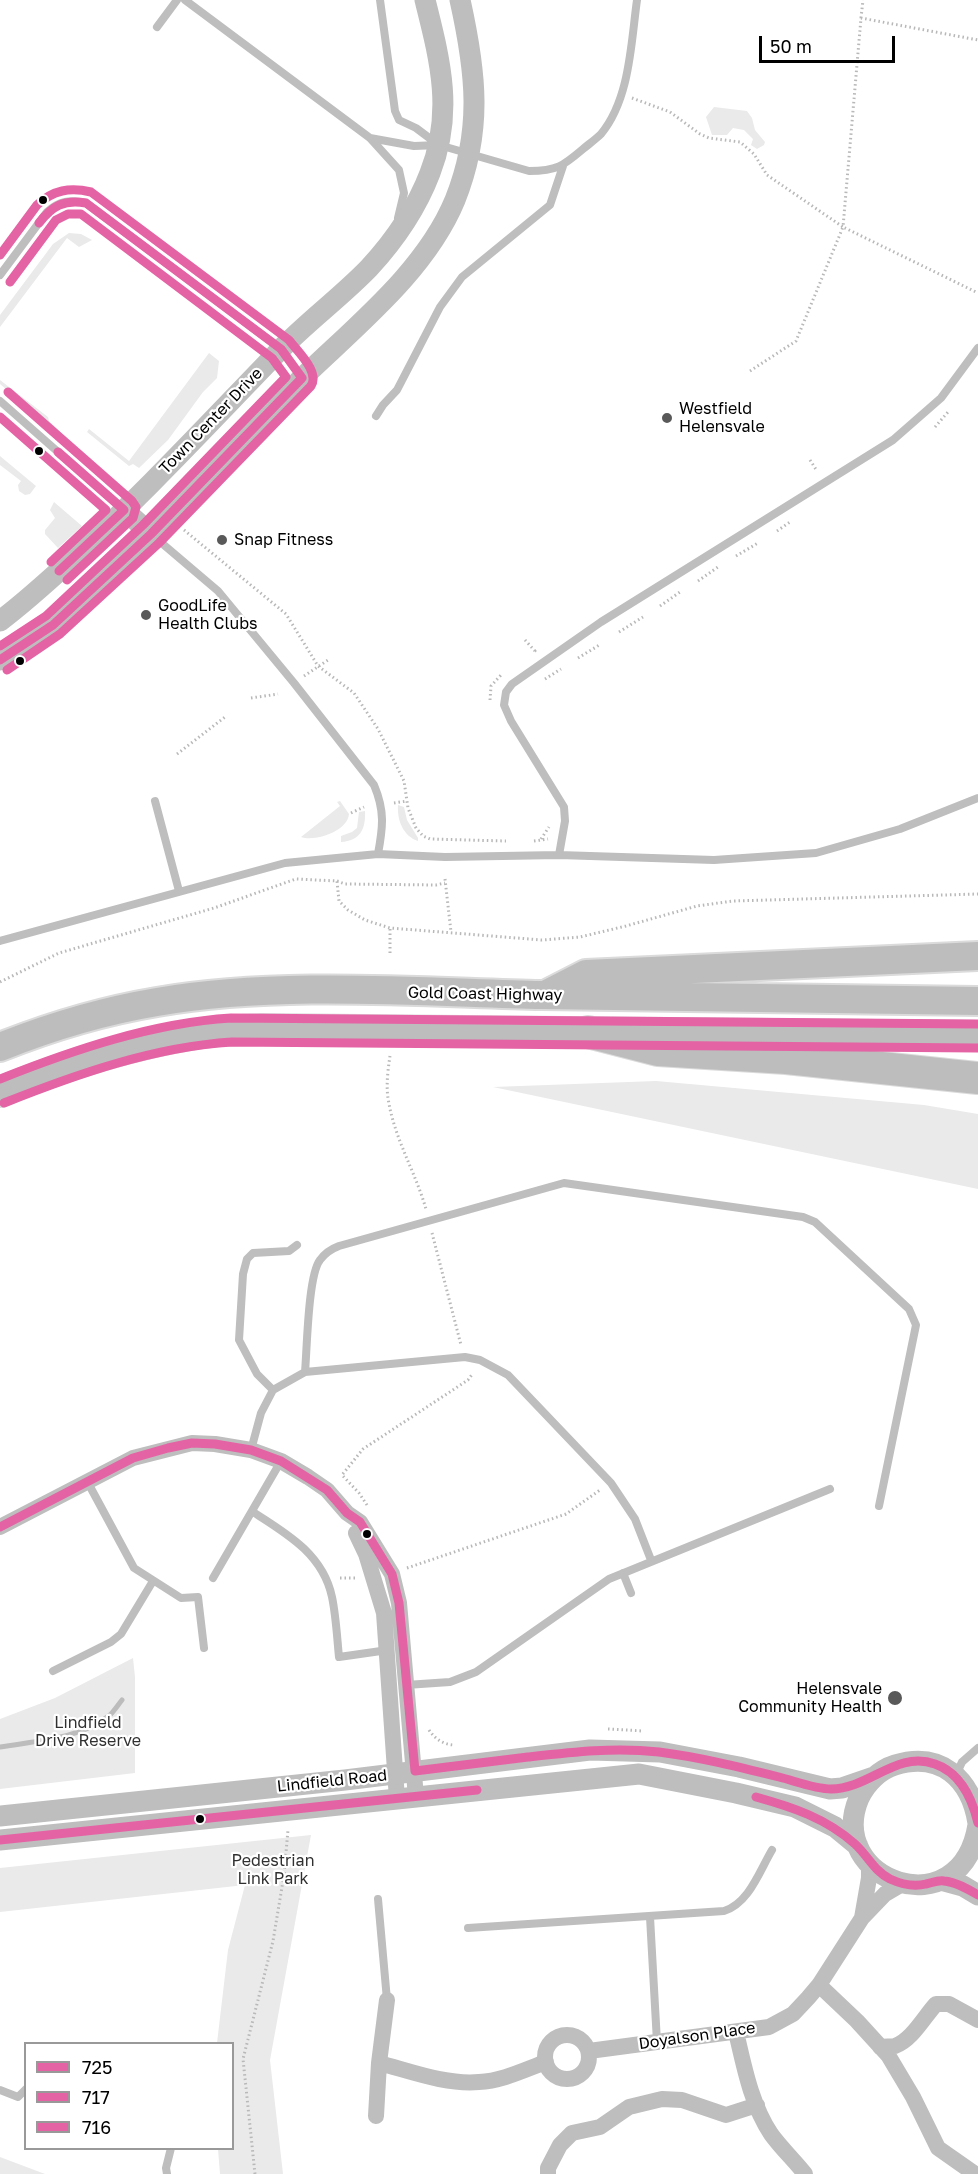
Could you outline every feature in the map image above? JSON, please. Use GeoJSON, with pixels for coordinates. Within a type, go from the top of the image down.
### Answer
{"type":"FeatureCollection","features":[{"type":"Feature","properties":{"kind":"highway"},"geometry":{"type":"LineString","coordinates":[[545,995],[586,974],[978,956]]}},
{"type":"Feature","properties":{"kind":"highway","name":"Gold Coast Highway"},"geometry":{"type":"LineString","coordinates":[[0,1047],[62,1024],[156,1002],[204,996],[307,991],[978,1001]]}},
{"type":"Feature","properties":{"kind":"highway"},"geometry":{"type":"LineString","coordinates":[[0,1092],[52,1071],[151,1042],[204,1033],[261,1029],[978,1036]]}},
{"type":"Feature","properties":{"kind":"highway"},"geometry":{"type":"LineString","coordinates":[[588,1032],[658,1050],[797,1059],[978,1077]]}},
{"type":"Feature","properties":{"kind":"street","name":"Town Center Drive"},"geometry":{"type":"LineString","coordinates":[[0,621],[19,607],[124,510],[281,349],[371,266],[394,236],[419,198],[439,145],[443,104],[442,74],[425,0]]}},
{"type":"Feature","properties":{"kind":"street"},"geometry":{"type":"LineString","coordinates":[[0,660],[53,625],[151,534],[302,378],[384,298],[418,260],[443,224],[453,203],[469,154],[475,85],[469,40],[460,0]]}},
{"type":"Feature","properties":{"kind":"street"},"geometry":{"type":"LineString","coordinates":[[124,510],[151,534]]}},
{"type":"Feature","properties":{"kind":"street"},"geometry":{"type":"LineString","coordinates":[[0,1527],[134,1458],[192,1443],[251,1450],[281,1461],[327,1490],[347,1513],[360,1522],[392,1574],[399,1603],[395,1649],[407,1798]]}},
{"type":"Feature","properties":{"kind":"street"},"geometry":{"type":"LineString","coordinates":[[347,1513],[375,1579],[406,1685],[405,1773]]}},
{"type":"Feature","properties":{"kind":"street","name":"Lindfield Road"},"geometry":{"type":"LineString","coordinates":[[0,1816],[405,1773],[590,1750],[622,1749],[660,1752],[739,1767],[830,1789],[842,1788],[874,1777]]}},
{"type":"Feature","properties":{"kind":"street"},"geometry":{"type":"LineString","coordinates":[[906,1762],[923,1762],[940,1766],[956,1775],[968,1789],[975,1806],[977,1837],[968,1858],[956,1871],[941,1880],[922,1885],[902,1884],[884,1877],[869,1864],[858,1846],[854,1827],[855,1808],[862,1791],[874,1777],[889,1767],[906,1762]]}},
{"type":"Feature","properties":{"kind":"street","name":"Lindfield Road"},"geometry":{"type":"LineString","coordinates":[[0,1840],[639,1774],[795,1807],[835,1827],[858,1846]]}},
{"type":"Feature","properties":{"kind":"street","name":"Doyalson Place"},"geometry":{"type":"LineString","coordinates":[[862,1918],[869,1864]]}},
{"type":"Feature","properties":{"kind":"street"},"geometry":{"type":"LineString","coordinates":[[941,1880],[978,1895]]}},
{"type":"Feature","properties":{"kind":"street","name":"Doyalson Place"},"geometry":{"type":"LineString","coordinates":[[589,2051],[769,2026],[793,2014],[819,1985],[862,1918],[885,1894],[902,1884]]}},
{"type":"Feature","properties":{"kind":"street"},"geometry":{"type":"LineString","coordinates":[[819,1985],[857,2021],[899,2071],[938,2148],[975,2174]]}},
{"type":"Feature","properties":{"kind":"street"},"geometry":{"type":"LineString","coordinates":[[376,2116],[379,2063],[387,2000]]}},
{"type":"Feature","properties":{"kind":"street"},"geometry":{"type":"LineString","coordinates":[[880,2047],[895,2046],[913,2034],[936,2004],[949,2004],[978,2020]]}},
{"type":"Feature","properties":{"kind":"street"},"geometry":{"type":"LineString","coordinates":[[736,2031],[749,2087],[771,2135],[805,2174]]}},
{"type":"Feature","properties":{"kind":"street"},"geometry":{"type":"LineString","coordinates":[[563,2035],[579,2038],[589,2051],[587,2067],[576,2077],[560,2078],[553,2074],[546,2062],[545,2055],[550,2042],[563,2035]]}},
{"type":"Feature","properties":{"kind":"street"},"geometry":{"type":"LineString","coordinates":[[379,2063],[456,2082],[479,2082],[498,2079],[546,2062]]}},
{"type":"Feature","properties":{"kind":"street"},"geometry":{"type":"LineString","coordinates":[[548,2174],[548,2169],[560,2145],[572,2133],[600,2127],[628,2107],[662,2099],[682,2100],[726,2115],[757,2105]]}},
{"type":"Feature","properties":{"kind":"lane"},"geometry":{"type":"LineString","coordinates":[[157,27],[177,0]]}},
{"type":"Feature","properties":{"kind":"lane"},"geometry":{"type":"LineString","coordinates":[[185,0],[370,138],[399,170],[404,194],[394,236]]}},
{"type":"Feature","properties":{"kind":"lane"},"geometry":{"type":"LineString","coordinates":[[380,0],[395,111],[399,120],[416,128],[439,145]]}},
{"type":"Feature","properties":{"kind":"lane"},"geometry":{"type":"LineString","coordinates":[[370,138],[414,146],[439,145],[529,171],[544,171],[562,166],[601,134],[621,94],[627,78],[637,0]]}},
{"type":"Feature","properties":{"kind":"lane"},"geometry":{"type":"LineString","coordinates":[[376,416],[397,390],[440,307],[462,277],[550,206],[562,166]]}},
{"type":"Feature","properties":{"kind":"lane"},"geometry":{"type":"LineString","coordinates":[[0,275],[55,204],[71,200],[86,203],[281,349],[302,378]]}},
{"type":"Feature","properties":{"kind":"lane"},"geometry":{"type":"LineString","coordinates":[[559,855],[565,821],[564,807],[510,721],[504,705],[506,692],[512,684],[601,622],[893,440],[941,398],[978,348]]}},
{"type":"Feature","properties":{"kind":"lane"},"geometry":{"type":"LineString","coordinates":[[0,401],[124,510]]}},
{"type":"Feature","properties":{"kind":"lane"},"geometry":{"type":"LineString","coordinates":[[151,534],[218,591],[374,785],[381,804],[383,824],[378,854]]}},
{"type":"Feature","properties":{"kind":"lane"},"geometry":{"type":"LineString","coordinates":[[0,941],[285,863],[378,854],[445,857],[559,855],[714,860],[816,853],[900,829],[978,798]]}},
{"type":"Feature","properties":{"kind":"lane"},"geometry":{"type":"LineString","coordinates":[[155,801],[178,891]]}},
{"type":"Feature","properties":{"kind":"lane"},"geometry":{"type":"LineString","coordinates":[[305,1372],[313,1278],[318,1261],[329,1250],[339,1246],[564,1183],[803,1217],[815,1222],[909,1309],[916,1325],[879,1506]]}},
{"type":"Feature","properties":{"kind":"lane"},"geometry":{"type":"LineString","coordinates":[[273,1390],[257,1374],[238,1340],[243,1275],[247,1259],[253,1253],[289,1251],[297,1245]]}},
{"type":"Feature","properties":{"kind":"lane"},"geometry":{"type":"LineString","coordinates":[[251,1450],[261,1413],[273,1390],[305,1372],[465,1358],[480,1360],[508,1375],[611,1483],[635,1519],[651,1560]]}},
{"type":"Feature","properties":{"kind":"lane"},"geometry":{"type":"LineString","coordinates":[[213,1578],[281,1461]]}},
{"type":"Feature","properties":{"kind":"lane"},"geometry":{"type":"LineString","coordinates":[[87,1481],[134,1568],[182,1598],[198,1597],[204,1648]]}},
{"type":"Feature","properties":{"kind":"lane"},"geometry":{"type":"LineString","coordinates":[[406,1685],[450,1682],[477,1672],[609,1579],[830,1489]]}},
{"type":"Feature","properties":{"kind":"lane"},"geometry":{"type":"LineString","coordinates":[[253,1512],[291,1536],[308,1551],[326,1580],[332,1596],[339,1657],[395,1649]]}},
{"type":"Feature","properties":{"kind":"lane"},"geometry":{"type":"LineString","coordinates":[[623,1573],[631,1593]]}},
{"type":"Feature","properties":{"kind":"lane"},"geometry":{"type":"LineString","coordinates":[[53,1671],[111,1642],[121,1634],[153,1581]]}},
{"type":"Feature","properties":{"kind":"lane"},"geometry":{"type":"LineString","coordinates":[[956,1775],[962,1762],[978,1748]]}},
{"type":"Feature","properties":{"kind":"lane"},"geometry":{"type":"LineString","coordinates":[[468,1928],[724,1911],[734,1908],[745,1898],[772,1850]]}},
{"type":"Feature","properties":{"kind":"lane"},"geometry":{"type":"LineString","coordinates":[[378,1899],[387,2000]]}},
{"type":"Feature","properties":{"kind":"lane"},"geometry":{"type":"LineString","coordinates":[[650,1917],[657,2042]]}},
{"type":"Feature","properties":{"kind":"lane"},"geometry":{"type":"LineString","coordinates":[[0,2090],[18,2097],[24,2091]]}},
{"type":"Feature","properties":{"kind":"lane"},"geometry":{"type":"LineString","coordinates":[[167,2174],[166,2168],[170,2150]]}},
{"type":"Feature","properties":{"kind":"path"},"geometry":{"type":"LineString","coordinates":[[750,371],[796,341],[843,226],[863,0]]}},
{"type":"Feature","properties":{"kind":"path"},"geometry":{"type":"LineString","coordinates":[[861,18],[978,40]]}},
{"type":"Feature","properties":{"kind":"path"},"geometry":{"type":"LineString","coordinates":[[621,94],[670,112],[709,138],[740,142],[754,154],[767,175],[843,226],[978,293]]}},
{"type":"Feature","properties":{"kind":"path"},"geometry":{"type":"LineString","coordinates":[[777,531],[791,521]]}},
{"type":"Feature","properties":{"kind":"path"},"geometry":{"type":"LineString","coordinates":[[184,530],[286,614],[318,666],[354,693],[378,729],[404,781],[416,828],[423,836],[430,839],[517,841]]}},
{"type":"Feature","properties":{"kind":"path"},"geometry":{"type":"LineString","coordinates":[[736,556],[758,543]]}},
{"type":"Feature","properties":{"kind":"path"},"geometry":{"type":"LineString","coordinates":[[698,581],[718,567]]}},
{"type":"Feature","properties":{"kind":"path"},"geometry":{"type":"LineString","coordinates":[[660,606],[680,592]]}},
{"type":"Feature","properties":{"kind":"path"},"geometry":{"type":"LineString","coordinates":[[619,632],[643,617]]}},
{"type":"Feature","properties":{"kind":"path"},"geometry":{"type":"LineString","coordinates":[[578,658],[601,644]]}},
{"type":"Feature","properties":{"kind":"path"},"geometry":{"type":"LineString","coordinates":[[304,676],[328,660]]}},
{"type":"Feature","properties":{"kind":"path"},"geometry":{"type":"LineString","coordinates":[[538,683],[561,669]]}},
{"type":"Feature","properties":{"kind":"path"},"geometry":{"type":"LineString","coordinates":[[251,698],[278,694]]}},
{"type":"Feature","properties":{"kind":"path"},"geometry":{"type":"LineString","coordinates":[[177,754],[225,717]]}},
{"type":"Feature","properties":{"kind":"path"},"geometry":{"type":"LineString","coordinates":[[394,803],[408,801]]}},
{"type":"Feature","properties":{"kind":"path"},"geometry":{"type":"LineString","coordinates":[[351,813],[364,807]]}},
{"type":"Feature","properties":{"kind":"path"},"geometry":{"type":"LineString","coordinates":[[528,842],[562,837]]}},
{"type":"Feature","properties":{"kind":"path"},"geometry":{"type":"LineString","coordinates":[[0,982],[58,953],[214,908],[296,879],[337,881],[345,884],[436,885],[445,881],[451,932]]}},
{"type":"Feature","properties":{"kind":"path"},"geometry":{"type":"LineString","coordinates":[[337,881],[339,902],[348,910],[365,920],[390,928],[542,940],[571,938],[626,926],[698,906],[733,901],[978,894]]}},
{"type":"Feature","properties":{"kind":"path"},"geometry":{"type":"LineString","coordinates":[[390,928],[390,953]]}},
{"type":"Feature","properties":{"kind":"path"},"geometry":{"type":"LineString","coordinates":[[371,1513],[359,1493],[342,1475],[363,1449],[468,1380],[480,1360]]}},
{"type":"Feature","properties":{"kind":"path"},"geometry":{"type":"LineString","coordinates":[[392,1574],[566,1514],[611,1483]]}},
{"type":"Feature","properties":{"kind":"path"},"geometry":{"type":"LineString","coordinates":[[326,1580],[352,1577],[363,1581],[375,1579]]}},
{"type":"Feature","properties":{"kind":"path"},"geometry":{"type":"LineString","coordinates":[[255,2174],[243,2059],[273,1941],[284,1875],[290,1810]]}},
{"type":"Feature","properties":{"kind":"green space"},"geometry":{"type":"Polygon","coordinates":[[[714,107],[747,111],[752,118],[755,130],[765,142],[764,145],[757,149],[751,145],[753,139],[744,130],[733,128],[727,135],[712,135],[706,117],[714,107]]]}},
{"type":"Feature","properties":{"kind":"green space"},"geometry":{"type":"Polygon","coordinates":[[[69,233],[81,234],[92,240],[79,247],[67,238],[0,327],[0,315],[53,244],[69,233]]]}},
{"type":"Feature","properties":{"kind":"green space"},"geometry":{"type":"Polygon","coordinates":[[[209,353],[219,361],[217,378],[203,392],[168,440],[139,468],[133,464],[129,466],[87,432],[89,429],[129,461],[209,353]]]}},
{"type":"Feature","properties":{"kind":"green space"},"geometry":{"type":"Polygon","coordinates":[[[0,380],[48,417],[49,421],[113,484],[112,486],[48,425],[0,384],[0,380]]]}},
{"type":"Feature","properties":{"kind":"green space"},"geometry":{"type":"Polygon","coordinates":[[[0,456],[36,486],[30,494],[25,495],[19,491],[18,485],[21,481],[0,465],[0,456]]]}},
{"type":"Feature","properties":{"kind":"green space"},"geometry":{"type":"Polygon","coordinates":[[[54,502],[82,526],[58,548],[45,534],[45,530],[55,518],[50,510],[54,502]]]}},
{"type":"Feature","properties":{"kind":"green space"},"geometry":{"type":"Polygon","coordinates":[[[340,801],[349,814],[343,825],[330,834],[314,838],[301,837],[340,806],[337,802],[340,801]]]}},
{"type":"Feature","properties":{"kind":"green space"},"geometry":{"type":"Polygon","coordinates":[[[398,805],[404,807],[407,820],[418,841],[408,835],[402,827],[398,805]]]}},
{"type":"Feature","properties":{"kind":"green space"},"geometry":{"type":"Polygon","coordinates":[[[365,811],[363,828],[360,833],[353,839],[341,842],[341,836],[357,828],[359,812],[365,811]]]}},
{"type":"Feature","properties":{"kind":"green space"},"geometry":{"type":"Polygon","coordinates":[[[656,1081],[924,1105],[978,1114],[978,1189],[493,1087],[656,1081]]]}},
{"type":"Feature","properties":{"kind":"green space","name":"Lindfield Drive Reserve"},"geometry":{"type":"Polygon","coordinates":[[[133,1658],[135,1773],[0,1789],[0,1719],[55,1698],[133,1658]]]}},
{"type":"Feature","properties":{"kind":"green space","name":"Pedestrian Link Park"},"geometry":{"type":"Polygon","coordinates":[[[311,1835],[270,2060],[283,2174],[220,2174],[218,2150],[234,2150],[234,2042],[217,2042],[228,1950],[245,1885],[0,1912],[0,1868],[311,1835]]]}},
{"type":"Feature","properties":{"kind":"green space"},"geometry":{"type":"Polygon","coordinates":[[[0,2157],[45,2174],[0,2174],[0,2157]]]}},
{"type":"Feature","properties":{"kind":"waterway"},"geometry":{"type":"LineString","coordinates":[[0,1747],[57,1738],[86,1729],[110,1715],[122,1700]]}},
{"type":"Feature","properties":{"kind":"transit line","name":"716"},"geometry":{"type":"LineString","coordinates":[[0,255],[43,200],[62,191],[91,192],[289,340],[307,362],[313,375],[311,386],[159,543],[60,634],[7,670]]}},
{"type":"Feature","properties":{"kind":"transit line","name":"725"},"geometry":{"type":"LineString","coordinates":[[0,660],[53,625],[151,534],[302,378],[281,349],[86,203],[71,202],[59,205],[39,223]]}},
{"type":"Feature","properties":{"kind":"transit line","name":"717"},"geometry":{"type":"LineString","coordinates":[[0,646],[46,616],[143,525],[286,377],[272,358],[81,214],[68,214],[56,220],[10,282]]}},
{"type":"Feature","properties":{"kind":"transit line","name":"716"},"geometry":{"type":"LineString","coordinates":[[8,392],[136,507],[133,518],[67,580]]}},
{"type":"Feature","properties":{"kind":"transit line","name":"717"},"geometry":{"type":"LineString","coordinates":[[0,417],[106,510],[51,562]]}},
{"type":"Feature","properties":{"kind":"transit line","name":"725"},"geometry":{"type":"LineString","coordinates":[[58,452],[124,510],[59,571]]}},
{"type":"Feature","properties":{"kind":"transit line","name":"716"},"geometry":{"type":"LineString","coordinates":[[0,1079],[84,1048],[142,1032],[231,1018],[978,1024]]}},
{"type":"Feature","properties":{"kind":"transit line","name":"717"},"geometry":{"type":"LineString","coordinates":[[4,1103],[88,1072],[145,1056],[232,1042],[978,1048]]}},
{"type":"Feature","properties":{"kind":"transit line","name":"725"},"geometry":{"type":"LineString","coordinates":[[0,1527],[133,1458],[192,1443],[251,1450],[281,1461],[327,1490],[347,1513],[360,1522],[392,1574],[399,1603],[415,1771],[577,1752],[642,1751],[704,1759],[831,1789],[858,1783],[895,1766],[921,1761],[944,1768],[958,1780],[969,1796],[978,1823]]}},
{"type":"Feature","properties":{"kind":"transit line","name":"725"},"geometry":{"type":"LineString","coordinates":[[0,1840],[477,1790]]}},
{"type":"Feature","properties":{"kind":"transit line","name":"725"},"geometry":{"type":"LineString","coordinates":[[756,1797],[795,1809],[832,1827],[855,1844],[875,1868],[890,1879],[912,1885],[948,1882],[962,1886],[978,1895]]}},
{"type":"Feature","properties":{"kind":"place","name":"Westfield Helensvale"},"geometry":{"type":"Point","coordinates":[667,418]}},
{"type":"Feature","properties":{"kind":"place","name":"Snap Fitness"},"geometry":{"type":"Point","coordinates":[222,540]}},
{"type":"Feature","properties":{"kind":"place","name":"GoodLife Health Clubs"},"geometry":{"type":"Point","coordinates":[146,615]}},
{"type":"Feature","properties":{"kind":"place","name":"Helensvale Community Health"},"geometry":{"type":"Point","coordinates":[895,1698]}}]}
